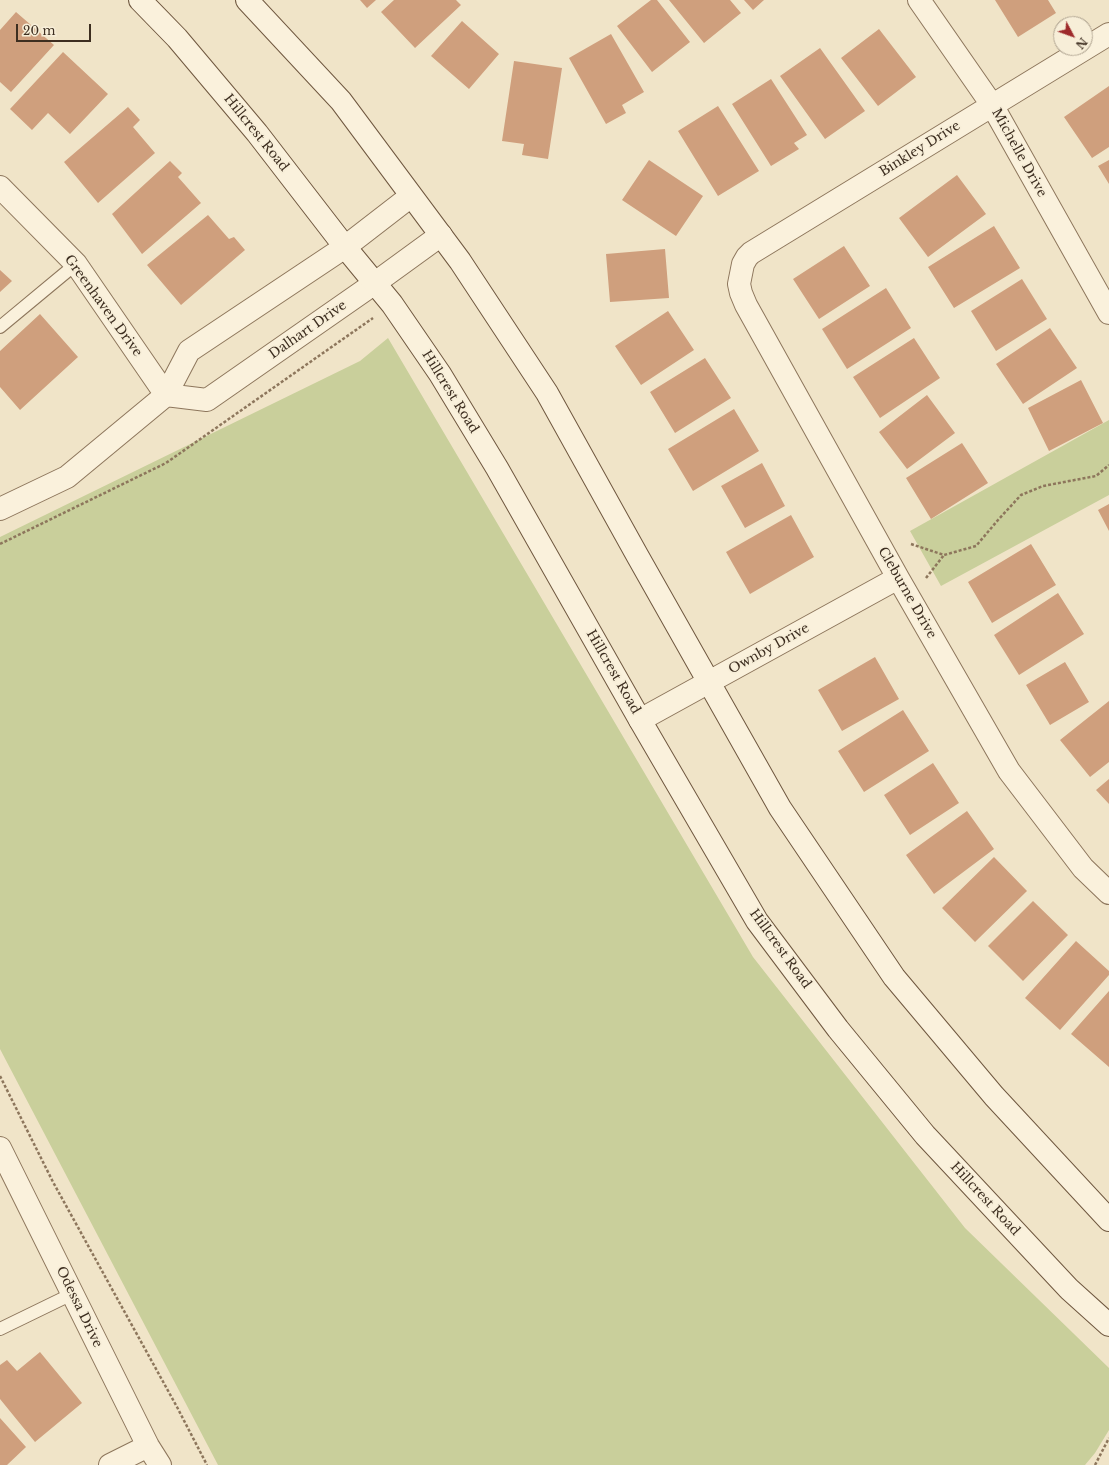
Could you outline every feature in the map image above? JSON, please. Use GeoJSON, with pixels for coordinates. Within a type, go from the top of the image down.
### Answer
{"type":"FeatureCollection","features":[{"type":"Feature","properties":{"kind":"street","name":"Hillcrest Road"},"geometry":{"type":"LineString","coordinates":[[140,0],[177,38],[257,133],[345,247],[392,304],[440,374],[497,468],[640,720],[757,921],[838,1029],[925,1135],[1069,1289],[1109,1325]]}},
{"type":"Feature","properties":{"kind":"street"},"geometry":{"type":"LineString","coordinates":[[247,0],[341,101],[460,261],[547,393],[780,808],[894,977],[994,1096],[1109,1220]]}},
{"type":"Feature","properties":{"kind":"street","name":"Michelle Drive"},"geometry":{"type":"LineString","coordinates":[[919,0],[992,105],[1109,313]]}},
{"type":"Feature","properties":{"kind":"street","name":"Binkley Drive"},"geometry":{"type":"LineString","coordinates":[[740,273],[743,264],[751,253],[1109,34]]}},
{"type":"Feature","properties":{"kind":"street","name":"Greenhaven Drive"},"geometry":{"type":"LineString","coordinates":[[0,187],[76,264],[166,395]]}},
{"type":"Feature","properties":{"kind":"street"},"geometry":{"type":"LineString","coordinates":[[0,509],[67,477],[166,395],[189,351],[345,247],[411,196]]}},
{"type":"Feature","properties":{"kind":"street","name":"Dalhart Drive"},"geometry":{"type":"LineString","coordinates":[[166,395],[207,400],[441,235]]}},
{"type":"Feature","properties":{"kind":"street","name":"Cleburne Drive"},"geometry":{"type":"LineString","coordinates":[[740,273],[740,293],[746,305],[898,578],[1009,771],[1083,868],[1109,893]]}},
{"type":"Feature","properties":{"kind":"street","name":"Ownby Drive"},"geometry":{"type":"LineString","coordinates":[[640,720],[898,578]]}},
{"type":"Feature","properties":{"kind":"street","name":"Odessa Drive"},"geometry":{"type":"LineString","coordinates":[[0,1148],[148,1446],[160,1465]]}},
{"type":"Feature","properties":{"kind":"street"},"geometry":{"type":"LineString","coordinates":[[110,1465],[148,1446]]}},
{"type":"Feature","properties":{"kind":"lane"},"geometry":{"type":"LineString","coordinates":[[0,327],[76,264]]}},
{"type":"Feature","properties":{"kind":"lane"},"geometry":{"type":"LineString","coordinates":[[0,1330],[72,1294]]}},
{"type":"Feature","properties":{"kind":"path"},"geometry":{"type":"LineString","coordinates":[[0,544],[166,463],[375,317]]}},
{"type":"Feature","properties":{"kind":"path"},"geometry":{"type":"LineString","coordinates":[[911,544],[944,555],[976,546],[1021,495],[1043,486],[1096,476],[1109,465]]}},
{"type":"Feature","properties":{"kind":"path"},"geometry":{"type":"LineString","coordinates":[[926,578],[944,555]]}},
{"type":"Feature","properties":{"kind":"path"},"geometry":{"type":"LineString","coordinates":[[0,1076],[53,1182],[177,1407],[207,1465]]}},
{"type":"Feature","properties":{"kind":"path"},"geometry":{"type":"LineString","coordinates":[[1095,1465],[1109,1438]]}},
{"type":"Feature","properties":{"kind":"green space"},"geometry":{"type":"Polygon","coordinates":[[[388,338],[753,957],[965,1228],[1109,1368],[1109,1430],[1095,1453],[1085,1465],[218,1465],[0,1049],[0,537],[360,361],[388,338]]]}},
{"type":"Feature","properties":{"kind":"green space"},"geometry":{"type":"Polygon","coordinates":[[[1109,420],[1109,495],[941,586],[910,531],[1109,420]]]}},
{"type":"Feature","properties":{"kind":"building"},"geometry":{"type":"Polygon","coordinates":[[[360,0],[376,0],[367,8],[360,0]]]}},
{"type":"Feature","properties":{"kind":"building"},"geometry":{"type":"Polygon","coordinates":[[[394,0],[456,0],[461,5],[415,48],[381,12],[394,0]]]}},
{"type":"Feature","properties":{"kind":"building"},"geometry":{"type":"Polygon","coordinates":[[[651,0],[657,0],[690,42],[652,72],[617,26],[651,0]]]}},
{"type":"Feature","properties":{"kind":"building"},"geometry":{"type":"Polygon","coordinates":[[[669,0],[730,0],[741,13],[704,43],[669,0]]]}},
{"type":"Feature","properties":{"kind":"building"},"geometry":{"type":"Polygon","coordinates":[[[744,0],[764,0],[753,10],[744,0]]]}},
{"type":"Feature","properties":{"kind":"building"},"geometry":{"type":"Polygon","coordinates":[[[995,0],[1048,0],[1056,13],[1018,37],[995,0]]]}},
{"type":"Feature","properties":{"kind":"building"},"geometry":{"type":"Polygon","coordinates":[[[16,12],[54,45],[11,92],[0,82],[0,30],[16,12]]]}},
{"type":"Feature","properties":{"kind":"building"},"geometry":{"type":"Polygon","coordinates":[[[462,21],[499,54],[469,89],[431,56],[462,21]]]}},
{"type":"Feature","properties":{"kind":"building"},"geometry":{"type":"Polygon","coordinates":[[[879,29],[916,77],[878,106],[841,58],[879,29]]]}},
{"type":"Feature","properties":{"kind":"building"},"geometry":{"type":"Polygon","coordinates":[[[611,34],[644,92],[622,105],[626,113],[606,124],[569,58],[611,34]]]}},
{"type":"Feature","properties":{"kind":"building"},"geometry":{"type":"Polygon","coordinates":[[[820,48],[865,111],[825,139],[780,76],[820,48]]]}},
{"type":"Feature","properties":{"kind":"building"},"geometry":{"type":"Polygon","coordinates":[[[63,52],[108,94],[70,134],[48,113],[32,130],[10,109],[63,52]]]}},
{"type":"Feature","properties":{"kind":"building"},"geometry":{"type":"Polygon","coordinates":[[[514,61],[562,68],[548,159],[522,155],[524,144],[502,141],[514,61]]]}},
{"type":"Feature","properties":{"kind":"building"},"geometry":{"type":"Polygon","coordinates":[[[771,79],[807,135],[794,143],[799,149],[771,166],[732,104],[771,79]]]}},
{"type":"Feature","properties":{"kind":"building"},"geometry":{"type":"Polygon","coordinates":[[[1109,86],[1109,147],[1092,158],[1064,117],[1109,86]]]}},
{"type":"Feature","properties":{"kind":"building"},"geometry":{"type":"Polygon","coordinates":[[[718,106],[759,171],[718,196],[678,131],[718,106]]]}},
{"type":"Feature","properties":{"kind":"building"},"geometry":{"type":"Polygon","coordinates":[[[128,107],[140,120],[133,127],[155,153],[98,203],[64,162],[128,107]]]}},
{"type":"Feature","properties":{"kind":"building"},"geometry":{"type":"Polygon","coordinates":[[[649,160],[703,196],[676,236],[622,200],[649,160]]]}},
{"type":"Feature","properties":{"kind":"building"},"geometry":{"type":"Polygon","coordinates":[[[1109,160],[1109,184],[1098,166],[1109,160]]]}},
{"type":"Feature","properties":{"kind":"building"},"geometry":{"type":"Polygon","coordinates":[[[170,161],[182,173],[178,177],[201,203],[142,254],[112,214],[170,161]]]}},
{"type":"Feature","properties":{"kind":"building"},"geometry":{"type":"Polygon","coordinates":[[[957,175],[986,214],[928,257],[899,218],[957,175]]]}},
{"type":"Feature","properties":{"kind":"building"},"geometry":{"type":"Polygon","coordinates":[[[208,215],[229,239],[234,237],[245,250],[181,305],[147,265],[208,215]]]}},
{"type":"Feature","properties":{"kind":"building"},"geometry":{"type":"Polygon","coordinates":[[[994,226],[1020,268],[954,308],[928,267],[994,226]]]}},
{"type":"Feature","properties":{"kind":"building"},"geometry":{"type":"Polygon","coordinates":[[[844,246],[870,286],[819,319],[793,279],[844,246]]]}},
{"type":"Feature","properties":{"kind":"building"},"geometry":{"type":"Polygon","coordinates":[[[665,249],[669,298],[610,302],[606,254],[665,249]]]}},
{"type":"Feature","properties":{"kind":"building"},"geometry":{"type":"Polygon","coordinates":[[[0,270],[12,281],[0,292],[0,270]]]}},
{"type":"Feature","properties":{"kind":"building"},"geometry":{"type":"Polygon","coordinates":[[[1022,279],[1047,319],[996,351],[971,311],[1022,279]]]}},
{"type":"Feature","properties":{"kind":"building"},"geometry":{"type":"Polygon","coordinates":[[[886,288],[911,328],[847,369],[822,329],[886,288]]]}},
{"type":"Feature","properties":{"kind":"building"},"geometry":{"type":"Polygon","coordinates":[[[668,311],[694,350],[641,385],[615,346],[668,311]]]}},
{"type":"Feature","properties":{"kind":"building"},"geometry":{"type":"Polygon","coordinates":[[[40,314],[78,357],[20,410],[0,387],[0,351],[40,314]]]}},
{"type":"Feature","properties":{"kind":"building"},"geometry":{"type":"Polygon","coordinates":[[[1050,328],[1077,368],[1023,404],[996,364],[1050,328]]]}},
{"type":"Feature","properties":{"kind":"building"},"geometry":{"type":"Polygon","coordinates":[[[914,338],[940,378],[880,418],[853,377],[914,338]]]}},
{"type":"Feature","properties":{"kind":"building"},"geometry":{"type":"Polygon","coordinates":[[[705,358],[731,398],[675,433],[650,392],[705,358]]]}},
{"type":"Feature","properties":{"kind":"building"},"geometry":{"type":"Polygon","coordinates":[[[1081,380],[1103,423],[1049,451],[1028,408],[1081,380]]]}},
{"type":"Feature","properties":{"kind":"building"},"geometry":{"type":"Polygon","coordinates":[[[927,395],[955,433],[907,469],[879,432],[927,395]]]}},
{"type":"Feature","properties":{"kind":"building"},"geometry":{"type":"Polygon","coordinates":[[[734,409],[759,451],[693,491],[668,449],[734,409]]]}},
{"type":"Feature","properties":{"kind":"building"},"geometry":{"type":"Polygon","coordinates":[[[962,443],[988,483],[931,519],[906,478],[962,443]]]}},
{"type":"Feature","properties":{"kind":"building"},"geometry":{"type":"Polygon","coordinates":[[[762,463],[785,506],[745,528],[721,486],[762,463]]]}},
{"type":"Feature","properties":{"kind":"building"},"geometry":{"type":"Polygon","coordinates":[[[1109,504],[1109,531],[1098,510],[1109,504]]]}},
{"type":"Feature","properties":{"kind":"building"},"geometry":{"type":"Polygon","coordinates":[[[791,515],[814,557],[750,594],[726,552],[791,515]]]}},
{"type":"Feature","properties":{"kind":"building"},"geometry":{"type":"Polygon","coordinates":[[[1031,544],[1056,585],[992,623],[968,582],[1031,544]]]}},
{"type":"Feature","properties":{"kind":"building"},"geometry":{"type":"Polygon","coordinates":[[[1058,593],[1084,634],[1019,675],[994,635],[1058,593]]]}},
{"type":"Feature","properties":{"kind":"building"},"geometry":{"type":"Polygon","coordinates":[[[875,657],[899,699],[842,731],[818,690],[875,657]]]}},
{"type":"Feature","properties":{"kind":"building"},"geometry":{"type":"Polygon","coordinates":[[[1065,662],[1089,702],[1050,725],[1026,685],[1065,662]]]}},
{"type":"Feature","properties":{"kind":"building"},"geometry":{"type":"Polygon","coordinates":[[[1109,701],[1109,762],[1090,777],[1060,740],[1109,701]]]}},
{"type":"Feature","properties":{"kind":"building"},"geometry":{"type":"Polygon","coordinates":[[[903,710],[929,751],[864,792],[838,751],[903,710]]]}},
{"type":"Feature","properties":{"kind":"building"},"geometry":{"type":"Polygon","coordinates":[[[933,763],[959,803],[910,835],[884,795],[933,763]]]}},
{"type":"Feature","properties":{"kind":"building"},"geometry":{"type":"Polygon","coordinates":[[[1109,779],[1109,804],[1096,790],[1109,779]]]}},
{"type":"Feature","properties":{"kind":"building"},"geometry":{"type":"Polygon","coordinates":[[[967,811],[994,849],[934,894],[906,855],[967,811]]]}},
{"type":"Feature","properties":{"kind":"building"},"geometry":{"type":"Polygon","coordinates":[[[994,857],[1027,891],[975,942],[942,908],[994,857]]]}},
{"type":"Feature","properties":{"kind":"building"},"geometry":{"type":"Polygon","coordinates":[[[1033,901],[1068,935],[1023,981],[988,946],[1033,901]]]}},
{"type":"Feature","properties":{"kind":"building"},"geometry":{"type":"Polygon","coordinates":[[[1076,941],[1109,971],[1109,975],[1060,1030],[1025,998],[1076,941]]]}},
{"type":"Feature","properties":{"kind":"building"},"geometry":{"type":"Polygon","coordinates":[[[1109,991],[1109,1067],[1071,1034],[1109,991]]]}},
{"type":"Feature","properties":{"kind":"building"},"geometry":{"type":"Polygon","coordinates":[[[40,1352],[82,1403],[35,1442],[0,1399],[0,1365],[7,1360],[17,1371],[40,1352]]]}},
{"type":"Feature","properties":{"kind":"building"},"geometry":{"type":"Polygon","coordinates":[[[0,1418],[26,1447],[7,1465],[0,1465],[0,1418]]]}}]}
